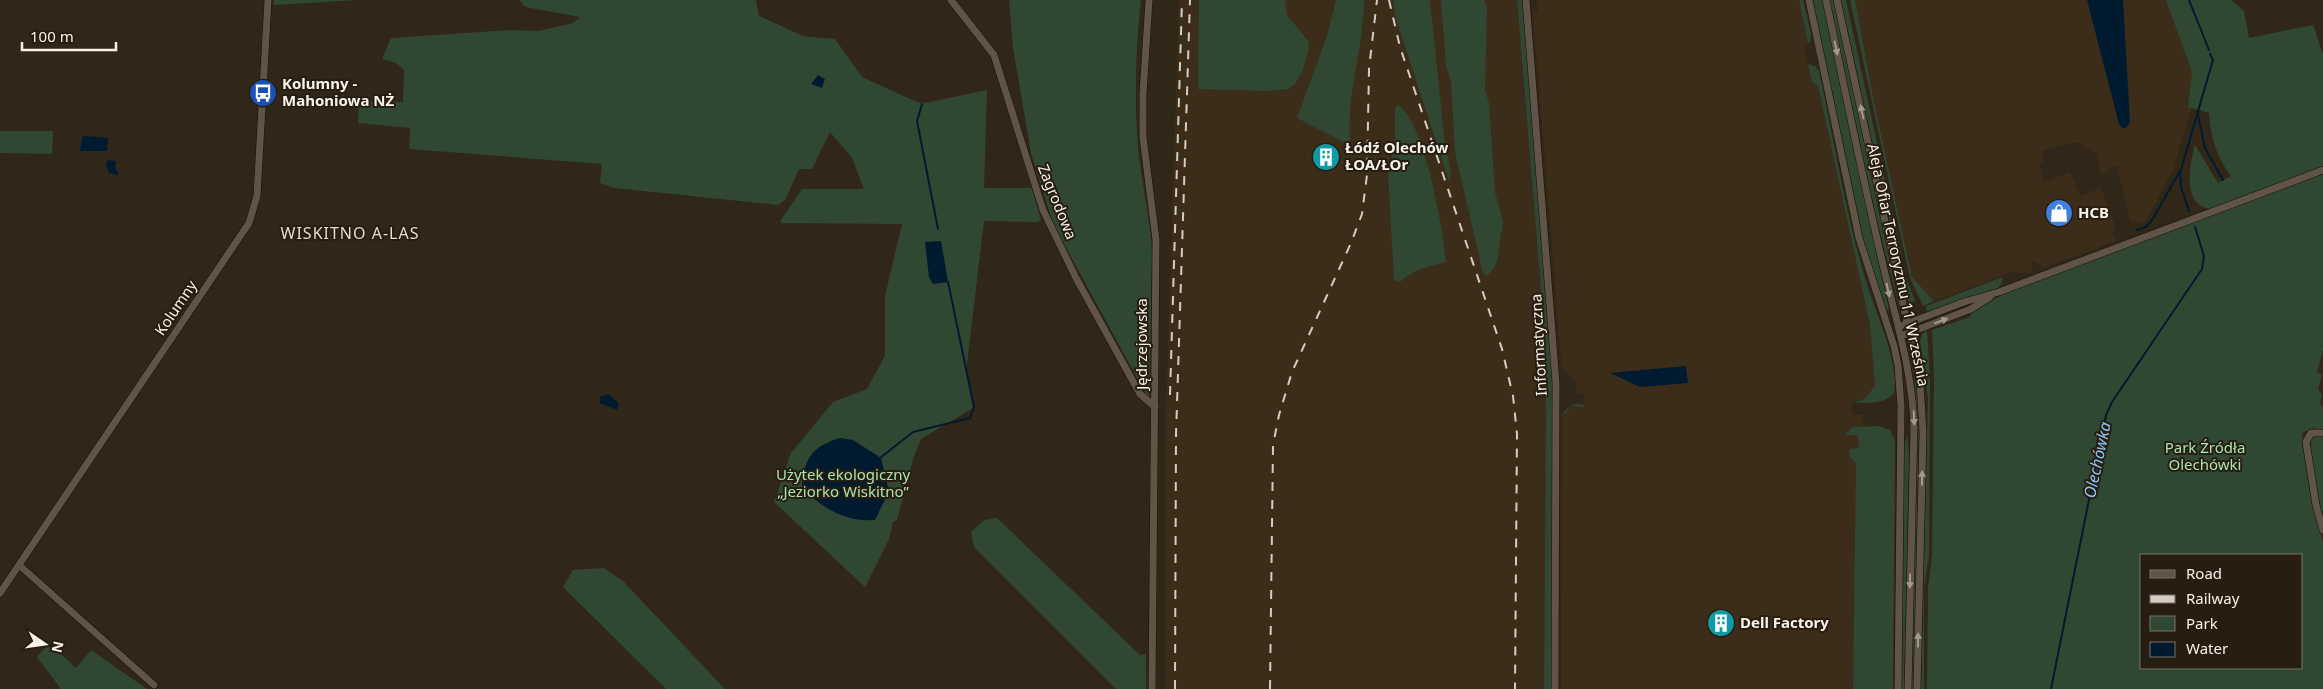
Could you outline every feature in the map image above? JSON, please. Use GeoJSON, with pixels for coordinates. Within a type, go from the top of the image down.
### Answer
{"type":"FeatureCollection","features":[{"type":"Feature","properties":{"kind":"street","name":"Kolumny"},"geometry":{"type":"LineString","coordinates":[[0,594],[249,224],[255,209],[257,191],[268,0]]}},
{"type":"Feature","properties":{"kind":"street","name":"Zagrodowa"},"geometry":{"type":"LineString","coordinates":[[951,0],[994,55],[1026,163],[1054,237],[1140,394],[1155,407]]}},
{"type":"Feature","properties":{"kind":"street","name":"Jędrzejowska"},"geometry":{"type":"LineString","coordinates":[[1149,0],[1143,84],[1143,137],[1156,240],[1152,689]]}},
{"type":"Feature","properties":{"kind":"street","name":"Informatyczna"},"geometry":{"type":"LineString","coordinates":[[1526,0],[1556,384],[1555,689]]}},
{"type":"Feature","properties":{"kind":"street"},"geometry":{"type":"LineString","coordinates":[[1809,0],[1860,238],[1892,339],[1898,366],[1901,406],[1898,689]]}},
{"type":"Feature","properties":{"kind":"street","name":"Aleja Ofiar Terroryzmu 11 Września"},"geometry":{"type":"LineString","coordinates":[[1826,0],[1880,253],[1910,374],[1914,427],[1908,689]]}},
{"type":"Feature","properties":{"kind":"street","name":"Aleja Ofiar Terroryzmu 11 Września"},"geometry":{"type":"LineString","coordinates":[[1837,0],[1911,332],[1920,382],[1923,417],[1917,689]]}},
{"type":"Feature","properties":{"kind":"street"},"geometry":{"type":"LineString","coordinates":[[1898,327],[1964,302],[1999,292],[2323,170]]}},
{"type":"Feature","properties":{"kind":"street"},"geometry":{"type":"LineString","coordinates":[[1901,336],[1971,309],[1999,292]]}},
{"type":"Feature","properties":{"kind":"street"},"geometry":{"type":"LineString","coordinates":[[2323,433],[2311,433],[2306,442],[2316,505],[2323,530]]}},
{"type":"Feature","properties":{"kind":"street"},"geometry":{"type":"LineString","coordinates":[[19,565],[154,684]]}},
{"type":"Feature","properties":{"kind":"shaded area"},"geometry":{"type":"Polygon","coordinates":[[[1179,0],[1517,0],[1543,313],[1546,402],[1544,689],[1165,689],[1165,444],[1179,0]]]}},
{"type":"Feature","properties":{"kind":"shaded area"},"geometry":{"type":"Polygon","coordinates":[[[1536,0],[1799,0],[1808,43],[1804,46],[1812,82],[1818,86],[1870,325],[1875,386],[1863,400],[1853,401],[1851,408],[1852,415],[1863,415],[1881,689],[1561,689],[1562,417],[1571,406],[1583,407],[1584,394],[1576,394],[1577,381],[1562,370],[1533,12],[1538,11],[1536,0]]]}},
{"type":"Feature","properties":{"kind":"shaded area"},"geometry":{"type":"Polygon","coordinates":[[[1855,0],[2179,0],[2199,82],[2173,170],[2146,221],[2141,223],[2130,220],[2117,166],[2108,168],[2109,172],[2101,174],[2096,154],[2078,142],[2042,150],[2044,162],[2039,163],[2044,182],[2070,172],[2080,196],[2101,188],[2116,229],[2112,231],[2116,241],[2043,268],[2036,261],[2032,262],[2032,273],[2011,272],[1934,301],[1912,277],[1874,102],[1855,0]]]}},
{"type":"Feature","properties":{"kind":"green space"},"geometry":{"type":"Polygon","coordinates":[[[274,0],[358,0],[274,5],[274,0]]]}},
{"type":"Feature","properties":{"kind":"green space","name":"Użytek ekologiczny „Jeziorko Wiskitno”"},"geometry":{"type":"Polygon","coordinates":[[[519,0],[756,0],[759,16],[803,36],[835,39],[862,77],[917,102],[925,103],[987,90],[984,188],[1032,188],[1041,220],[1037,222],[984,221],[966,372],[973,408],[921,439],[914,456],[897,520],[893,522],[889,539],[865,587],[774,502],[791,453],[833,402],[867,389],[885,356],[885,296],[902,224],[781,223],[781,220],[802,189],[864,189],[852,158],[830,132],[812,169],[799,169],[785,200],[778,205],[614,188],[600,183],[602,164],[409,149],[410,128],[358,123],[359,101],[403,102],[404,70],[396,63],[382,59],[391,38],[510,30],[538,31],[573,23],[580,17],[525,7],[519,0]]]}},
{"type":"Feature","properties":{"kind":"green space"},"geometry":{"type":"Polygon","coordinates":[[[1009,0],[1141,0],[1137,54],[1136,110],[1139,160],[1150,228],[1152,256],[1149,397],[1054,226],[1031,153],[1013,48],[1009,0]]]}},
{"type":"Feature","properties":{"kind":"green space"},"geometry":{"type":"Polygon","coordinates":[[[1199,0],[1285,0],[1287,15],[1308,41],[1309,49],[1303,70],[1295,84],[1288,89],[1269,91],[1198,89],[1199,0]]]}},
{"type":"Feature","properties":{"kind":"green space"},"geometry":{"type":"Polygon","coordinates":[[[1336,0],[1364,0],[1361,35],[1350,106],[1350,141],[1345,143],[1297,118],[1327,36],[1336,0]]]}},
{"type":"Feature","properties":{"kind":"green space"},"geometry":{"type":"Polygon","coordinates":[[[1393,0],[1430,0],[1444,135],[1451,175],[1449,181],[1396,19],[1393,0]]]}},
{"type":"Feature","properties":{"kind":"green space"},"geometry":{"type":"Polygon","coordinates":[[[1441,0],[1484,0],[1487,7],[1485,90],[1489,103],[1495,192],[1503,222],[1497,261],[1493,270],[1486,276],[1483,273],[1455,152],[1451,81],[1446,66],[1441,0]]]}},
{"type":"Feature","properties":{"kind":"green space"},"geometry":{"type":"Polygon","coordinates":[[[1517,0],[1523,0],[1552,366],[1552,689],[1544,689],[1546,402],[1543,313],[1517,0]]]}},
{"type":"Feature","properties":{"kind":"green space"},"geometry":{"type":"Polygon","coordinates":[[[1799,0],[1803,0],[1811,34],[1810,42],[1804,46],[1808,43],[1799,0]]]}},
{"type":"Feature","properties":{"kind":"green space"},"geometry":{"type":"Polygon","coordinates":[[[1813,0],[1822,0],[1889,309],[1886,310],[1864,242],[1813,0]]]}},
{"type":"Feature","properties":{"kind":"green space"},"geometry":{"type":"Polygon","coordinates":[[[1829,0],[1834,0],[1901,306],[1899,306],[1875,213],[1829,0]]]}},
{"type":"Feature","properties":{"kind":"green space"},"geometry":{"type":"Polygon","coordinates":[[[1841,0],[1846,0],[1902,258],[1895,246],[1841,0]]]}},
{"type":"Feature","properties":{"kind":"green space"},"geometry":{"type":"Polygon","coordinates":[[[1850,0],[1855,0],[1874,102],[1912,277],[1934,301],[1923,306],[1910,278],[1850,0]]]}},
{"type":"Feature","properties":{"kind":"green space"},"geometry":{"type":"Polygon","coordinates":[[[2166,0],[2231,0],[2244,11],[2249,38],[2313,25],[2323,54],[2323,166],[2209,209],[2200,205],[2194,199],[2191,191],[2190,172],[2195,145],[2218,183],[2231,176],[2215,146],[2209,113],[2188,107],[2192,72],[2166,0]]]}},
{"type":"Feature","properties":{"kind":"green space"},"geometry":{"type":"Polygon","coordinates":[[[1808,64],[1815,66],[1819,71],[1856,246],[1892,360],[1895,382],[1894,391],[1891,396],[1882,401],[1869,403],[1852,402],[1863,400],[1875,386],[1870,325],[1818,86],[1812,82],[1808,64]]]}},
{"type":"Feature","properties":{"kind":"green space"},"geometry":{"type":"Polygon","coordinates":[[[1398,105],[1408,115],[1424,153],[1437,202],[1446,262],[1421,269],[1410,274],[1400,282],[1394,280],[1388,173],[1395,143],[1395,109],[1398,105]]]}},
{"type":"Feature","properties":{"kind":"green space"},"geometry":{"type":"Polygon","coordinates":[[[0,131],[53,131],[52,154],[0,153],[0,131]]]}},
{"type":"Feature","properties":{"kind":"green space","name":"Park Źródła Olechówki"},"geometry":{"type":"Polygon","coordinates":[[[2323,174],[2323,350],[2317,372],[2322,374],[2318,390],[2322,394],[2320,404],[2323,407],[2323,430],[2313,428],[2302,433],[2309,487],[2323,542],[2323,689],[1927,689],[1928,588],[1932,556],[1934,377],[1932,330],[1970,317],[1972,312],[2007,292],[2323,174]]]}},
{"type":"Feature","properties":{"kind":"green space"},"geometry":{"type":"Polygon","coordinates":[[[2003,277],[2002,283],[1998,288],[1927,312],[1926,306],[2003,277]]]}},
{"type":"Feature","properties":{"kind":"green space"},"geometry":{"type":"Polygon","coordinates":[[[1905,279],[1915,301],[1908,304],[1905,279]]]}},
{"type":"Feature","properties":{"kind":"green space"},"geometry":{"type":"Polygon","coordinates":[[[1927,330],[1930,376],[1929,556],[1924,588],[1924,689],[1921,689],[1928,399],[1920,341],[1922,334],[1927,330]]]}},
{"type":"Feature","properties":{"kind":"green space"},"geometry":{"type":"Polygon","coordinates":[[[1907,341],[1915,369],[1919,417],[1914,689],[1912,689],[1912,651],[1917,422],[1914,377],[1907,341]]]}},
{"type":"Feature","properties":{"kind":"green space"},"geometry":{"type":"Polygon","coordinates":[[[1576,404],[1584,405],[1584,407],[1571,406],[1576,404]]]}},
{"type":"Feature","properties":{"kind":"green space"},"geometry":{"type":"Polygon","coordinates":[[[1879,426],[1890,430],[1895,441],[1893,689],[1853,689],[1856,464],[1850,457],[1850,449],[1859,448],[1858,435],[1845,435],[1853,427],[1879,426]]]}},
{"type":"Feature","properties":{"kind":"green space"},"geometry":{"type":"Polygon","coordinates":[[[1907,435],[1909,453],[1904,689],[1902,689],[1904,446],[1907,435]]]}},
{"type":"Feature","properties":{"kind":"green space"},"geometry":{"type":"Polygon","coordinates":[[[2313,436],[2323,436],[2323,512],[2314,481],[2311,460],[2310,451],[2313,436]]]}},
{"type":"Feature","properties":{"kind":"green space"},"geometry":{"type":"Polygon","coordinates":[[[997,518],[1140,655],[1146,654],[1146,689],[1116,689],[974,547],[971,532],[984,520],[997,518]]]}},
{"type":"Feature","properties":{"kind":"green space"},"geometry":{"type":"Polygon","coordinates":[[[604,568],[623,581],[725,689],[666,689],[563,587],[573,570],[604,568]]]}},
{"type":"Feature","properties":{"kind":"green space"},"geometry":{"type":"Polygon","coordinates":[[[49,643],[76,668],[91,650],[147,689],[61,689],[37,657],[49,643]]]}},
{"type":"Feature","properties":{"kind":"water"},"geometry":{"type":"Polygon","coordinates":[[[2087,0],[2123,0],[2130,122],[2126,128],[2122,128],[2119,124],[2087,0]]]}},
{"type":"Feature","properties":{"kind":"water"},"geometry":{"type":"Polygon","coordinates":[[[818,75],[825,79],[822,88],[811,84],[818,75]]]}},
{"type":"Feature","properties":{"kind":"water"},"geometry":{"type":"Polygon","coordinates":[[[82,137],[108,138],[107,151],[80,151],[82,137]]]}},
{"type":"Feature","properties":{"kind":"water"},"geometry":{"type":"Polygon","coordinates":[[[108,160],[116,161],[115,168],[118,175],[109,173],[106,164],[108,160]]]}},
{"type":"Feature","properties":{"kind":"water"},"geometry":{"type":"Polygon","coordinates":[[[941,241],[948,282],[933,284],[929,277],[925,242],[941,241]]]}},
{"type":"Feature","properties":{"kind":"water"},"geometry":{"type":"Polygon","coordinates":[[[1686,366],[1688,383],[1640,387],[1610,373],[1686,366]]]}},
{"type":"Feature","properties":{"kind":"water"},"geometry":{"type":"Polygon","coordinates":[[[608,394],[619,403],[617,410],[600,403],[600,397],[608,394]]]}},
{"type":"Feature","properties":{"kind":"water"},"geometry":{"type":"Polygon","coordinates":[[[840,438],[853,440],[881,458],[889,491],[875,520],[854,519],[836,513],[818,502],[802,488],[804,470],[811,456],[822,445],[840,438]]]}},
{"type":"Feature","properties":{"kind":"waterway","name":"Olechówka"},"geometry":{"type":"LineString","coordinates":[[2189,0],[2209,50]]}},
{"type":"Feature","properties":{"kind":"waterway","name":"Olechówka"},"geometry":{"type":"LineString","coordinates":[[2189,211],[2181,187],[2180,173],[2213,60],[2210,54]]}},
{"type":"Feature","properties":{"kind":"waterway"},"geometry":{"type":"LineString","coordinates":[[922,104],[917,121],[938,229]]}},
{"type":"Feature","properties":{"kind":"waterway"},"geometry":{"type":"LineString","coordinates":[[2198,115],[2205,148],[2223,180]]}},
{"type":"Feature","properties":{"kind":"waterway"},"geometry":{"type":"LineString","coordinates":[[2137,230],[2146,227],[2152,220],[2180,171]]}},
{"type":"Feature","properties":{"kind":"waterway","name":"Olechówka"},"geometry":{"type":"LineString","coordinates":[[2051,689],[2106,415],[2112,402],[2202,269],[2204,256],[2195,227]]}},
{"type":"Feature","properties":{"kind":"waterway"},"geometry":{"type":"LineString","coordinates":[[880,458],[913,432],[970,418],[974,407],[948,282]]}},
{"type":"Feature","properties":{"kind":"railway"},"geometry":{"type":"LineString","coordinates":[[1170,395],[1182,0]]}},
{"type":"Feature","properties":{"kind":"railway"},"geometry":{"type":"LineString","coordinates":[[1175,689],[1176,435],[1190,0]]}},
{"type":"Feature","properties":{"kind":"railway"},"geometry":{"type":"LineString","coordinates":[[1270,689],[1273,445],[1279,415],[1292,372],[1351,243],[1362,214],[1367,175],[1369,69],[1377,0]]}},
{"type":"Feature","properties":{"kind":"railway"},"geometry":{"type":"LineString","coordinates":[[1389,0],[1400,47],[1502,349],[1513,396],[1517,434],[1515,689]]}},
{"type":"Feature","properties":{"kind":"place","name":"Kolumny - Mahoniowa NŻ"},"geometry":{"type":"Point","coordinates":[263,93]}},
{"type":"Feature","properties":{"kind":"place","name":"Łódź Olechów ŁOA/ŁOr"},"geometry":{"type":"Point","coordinates":[1326,157]}},
{"type":"Feature","properties":{"kind":"place","name":"HCB"},"geometry":{"type":"Point","coordinates":[2059,213]}},
{"type":"Feature","properties":{"kind":"place","name":"Dell Factory"},"geometry":{"type":"Point","coordinates":[1721,623]}},
{"type":"Feature","properties":{"kind":"district","name":"WISKITNO A-LAS"},"geometry":{"type":"Point","coordinates":[350,233]}}]}
